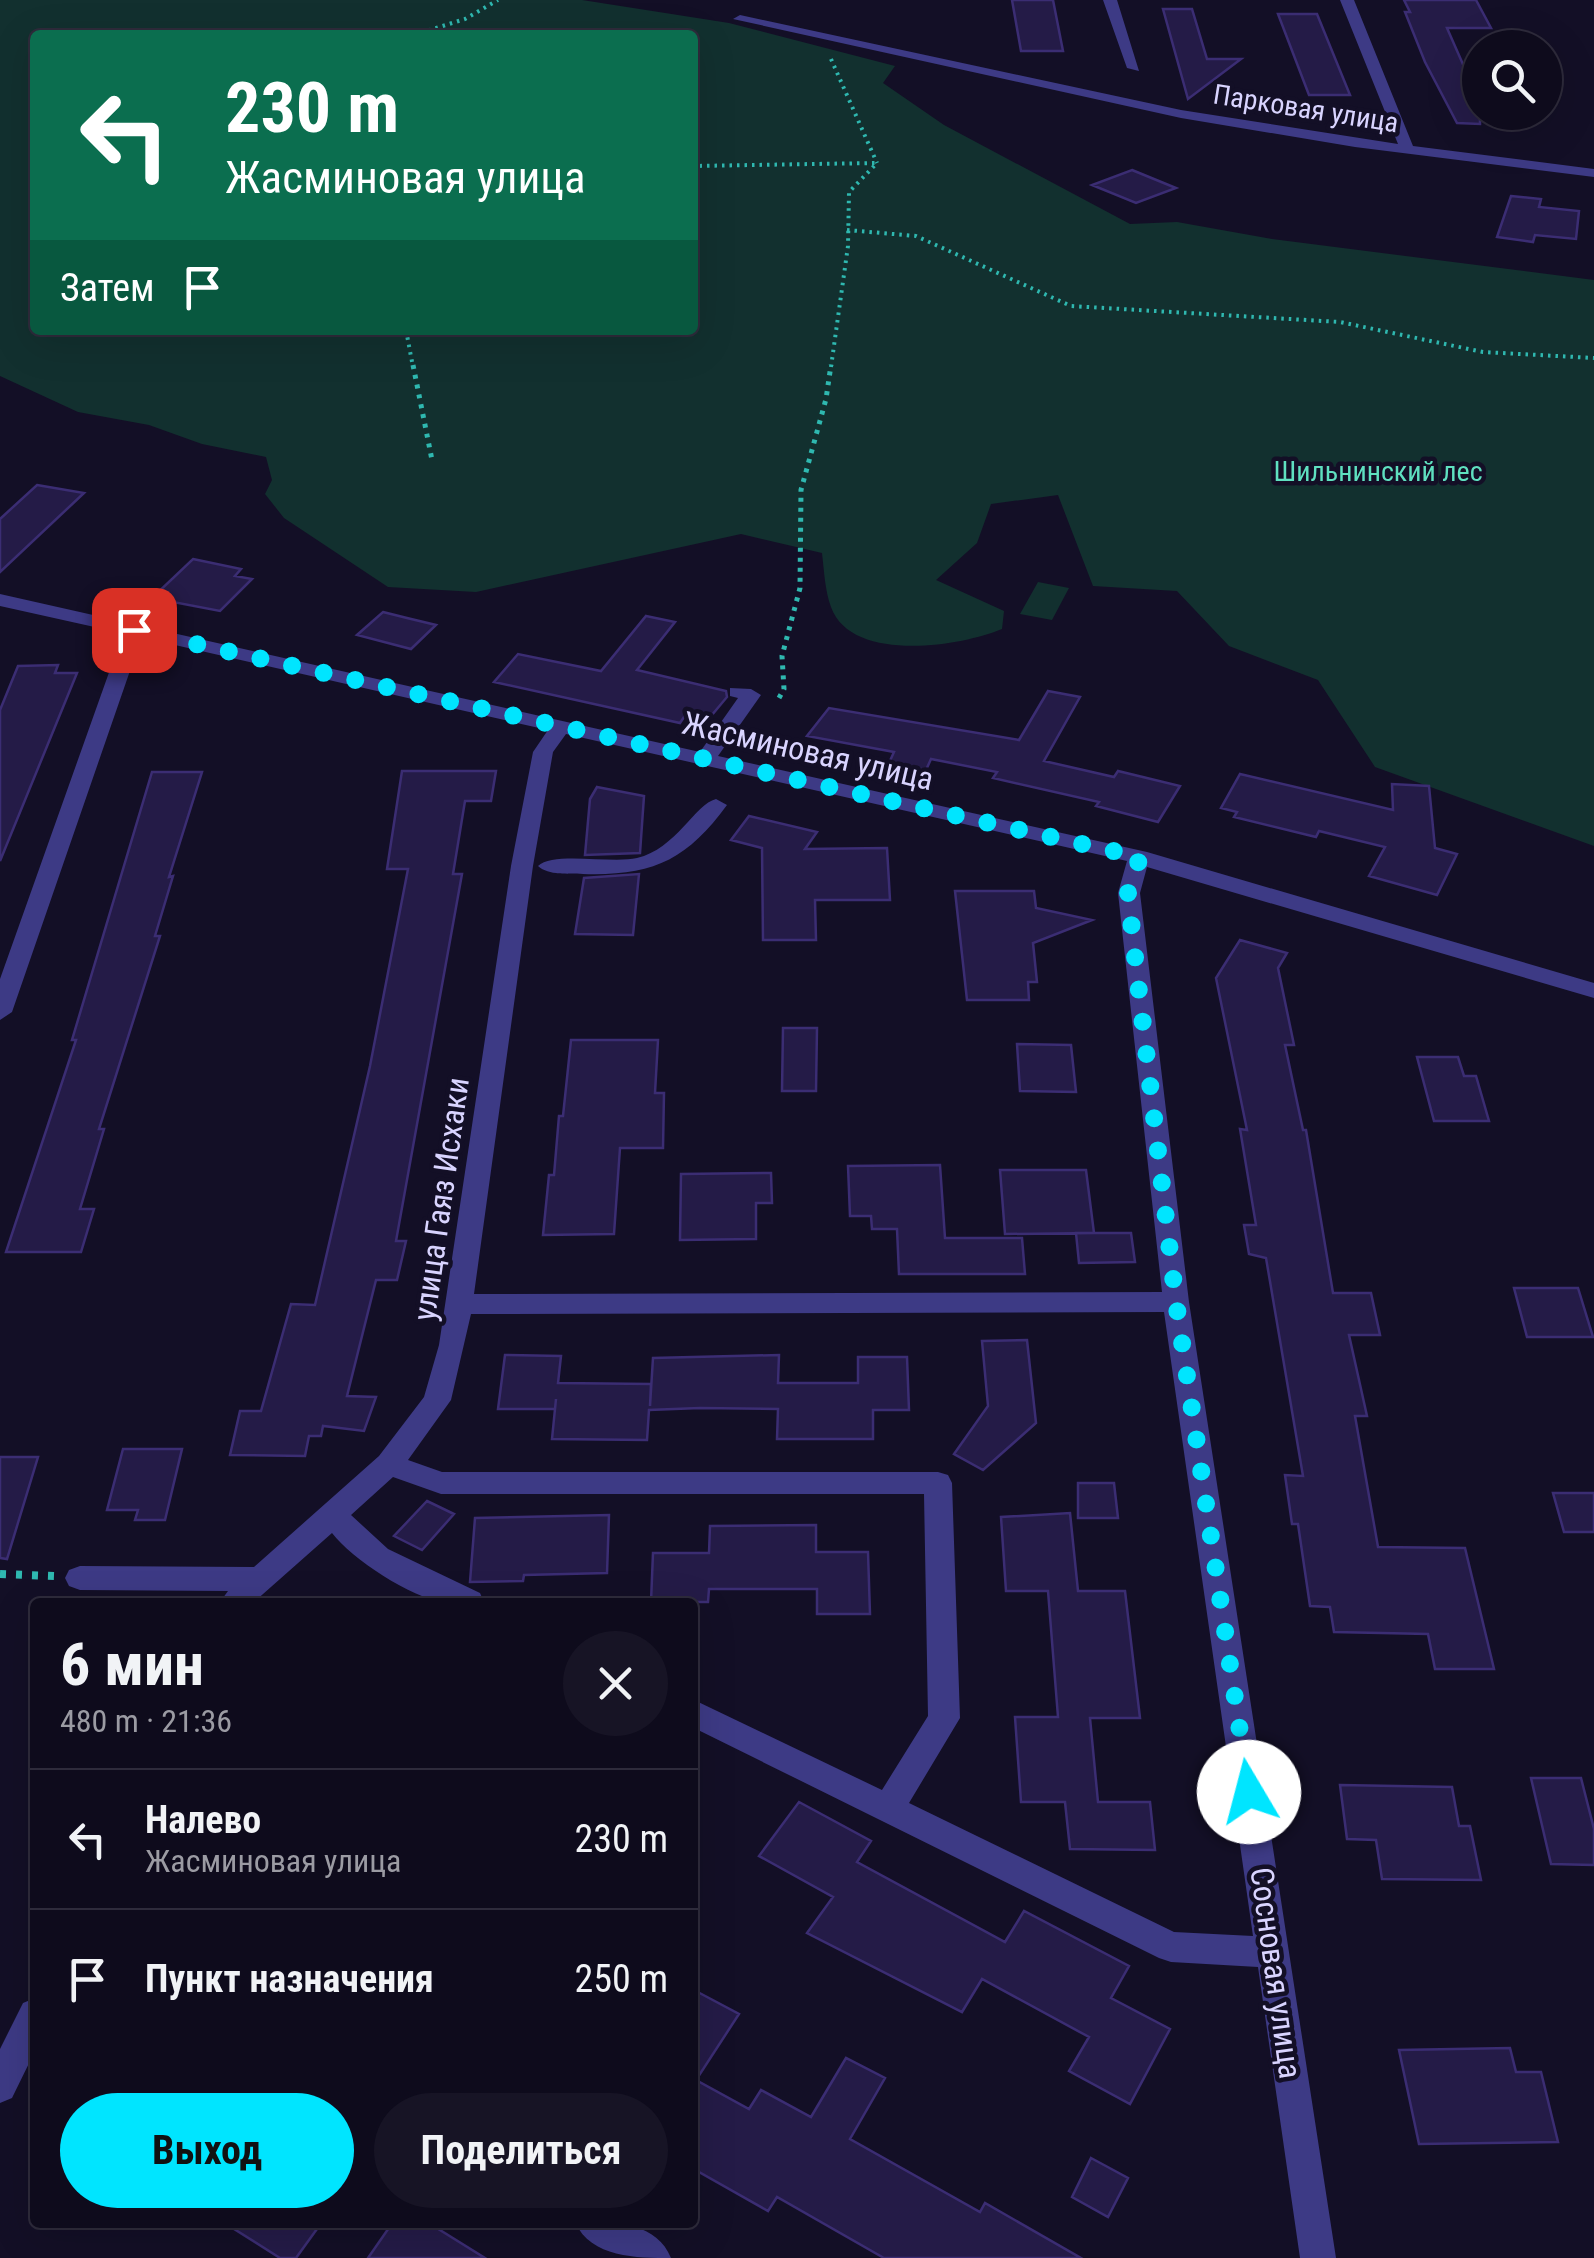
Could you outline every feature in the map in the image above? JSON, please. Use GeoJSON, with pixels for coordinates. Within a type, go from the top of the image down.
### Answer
{"type":"FeatureCollection","features":[{"type":"Feature","properties":{"kind":"street"},"geometry":{"type":"LineString","coordinates":[[1110,0],[1134,68]]}},
{"type":"Feature","properties":{"kind":"street"},"geometry":{"type":"LineString","coordinates":[[1347,0],[1407,149]]}},
{"type":"Feature","properties":{"kind":"street","name":"Парковая улица"},"geometry":{"type":"LineString","coordinates":[[740,19],[1181,114],[1594,173]]}},
{"type":"Feature","properties":{"kind":"street","name":"Жасминовая улица"},"geometry":{"type":"LineString","coordinates":[[0,600],[1140,857],[1594,991]]}},
{"type":"Feature","properties":{"kind":"street"},"geometry":{"type":"LineString","coordinates":[[0,1012],[122,664],[148,634]]}},
{"type":"Feature","properties":{"kind":"street"},"geometry":{"type":"LineString","coordinates":[[704,761],[751,695],[737,692]]}},
{"type":"Feature","properties":{"kind":"street","name":"улица Гаяз Исхаки"},"geometry":{"type":"LineString","coordinates":[[240,1598],[389,1464],[437,1400],[453,1345],[522,866],[543,752],[560,728]]}},
{"type":"Feature","properties":{"kind":"street"},"geometry":{"type":"LineString","coordinates":[[549,866],[634,868],[653,864],[694,835],[716,804]]}},
{"type":"Feature","properties":{"kind":"street","name":"Сосновая улица"},"geometry":{"type":"LineString","coordinates":[[1140,857],[1128,893],[1176,1302],[1318,2258]]}},
{"type":"Feature","properties":{"kind":"street"},"geometry":{"type":"LineString","coordinates":[[459,1304],[1176,1302]]}},
{"type":"Feature","properties":{"kind":"street"},"geometry":{"type":"LineString","coordinates":[[389,1464],[441,1483],[938,1483],[944,1718],[888,1808]]}},
{"type":"Feature","properties":{"kind":"street"},"geometry":{"type":"LineString","coordinates":[[335,1515],[349,1538],[375,1556],[462,1598]]}},
{"type":"Feature","properties":{"kind":"street"},"geometry":{"type":"LineString","coordinates":[[80,1578],[264,1579]]}},
{"type":"Feature","properties":{"kind":"street"},"geometry":{"type":"LineString","coordinates":[[698,1715],[1171,1947],[1272,1951]]}},
{"type":"Feature","properties":{"kind":"street"},"geometry":{"type":"LineString","coordinates":[[0,2086],[30,2024]]}},
{"type":"Feature","properties":{"kind":"street"},"geometry":{"type":"LineString","coordinates":[[603,2228],[653,2258]]}},
{"type":"Feature","properties":{"kind":"path"},"geometry":{"type":"LineString","coordinates":[[430,30],[465,19],[498,0]]}},
{"type":"Feature","properties":{"kind":"path"},"geometry":{"type":"LineString","coordinates":[[821,36],[877,163]]}},
{"type":"Feature","properties":{"kind":"path"},"geometry":{"type":"LineString","coordinates":[[698,166],[877,163]]}},
{"type":"Feature","properties":{"kind":"path"},"geometry":{"type":"LineString","coordinates":[[773,712],[784,689],[782,656],[800,588],[802,490],[826,400],[849,192],[877,163]]}},
{"type":"Feature","properties":{"kind":"path"},"geometry":{"type":"LineString","coordinates":[[847,230],[892,230],[916,236],[1071,306],[1340,322],[1483,352],[1594,358]]}},
{"type":"Feature","properties":{"kind":"path"},"geometry":{"type":"LineString","coordinates":[[407,335],[432,460]]}},
{"type":"Feature","properties":{"kind":"path"},"geometry":{"type":"LineString","coordinates":[[0,1574],[80,1578]]}},
{"type":"Feature","properties":{"kind":"green space","name":"Шильнинский лес"},"geometry":{"type":"Polygon","coordinates":[[[0,0],[582,0],[729,23],[895,66],[883,83],[944,125],[1130,224],[1177,222],[1272,239],[1594,280],[1594,846],[1375,767],[1318,680],[1229,646],[1177,591],[1093,586],[1058,495],[991,504],[977,543],[936,580],[1004,611],[1002,629],[960,641],[908,646],[860,637],[842,625],[829,601],[822,553],[741,534],[476,592],[388,587],[284,518],[265,494],[272,480],[266,457],[202,444],[149,425],[78,412],[0,376],[0,0]]]}},
{"type":"Feature","properties":{"kind":"green space"},"geometry":{"type":"Polygon","coordinates":[[[1038,582],[1069,588],[1052,620],[1020,614],[1038,582]]]}},
{"type":"Feature","properties":{"kind":"building"},"geometry":{"type":"Polygon","coordinates":[[[1012,0],[1053,0],[1063,51],[1021,51],[1012,0]]]}},
{"type":"Feature","properties":{"kind":"building"},"geometry":{"type":"Polygon","coordinates":[[[1404,0],[1476,0],[1491,28],[1447,28],[1462,62],[1462,123],[1457,123],[1425,62],[1405,12],[1410,12],[1404,0]]]}},
{"type":"Feature","properties":{"kind":"building"},"geometry":{"type":"Polygon","coordinates":[[[1163,9],[1192,9],[1207,59],[1241,59],[1188,99],[1163,9]]]}},
{"type":"Feature","properties":{"kind":"building"},"geometry":{"type":"Polygon","coordinates":[[[1278,14],[1317,14],[1350,95],[1309,95],[1278,14]]]}},
{"type":"Feature","properties":{"kind":"building"},"geometry":{"type":"Polygon","coordinates":[[[1132,170],[1176,188],[1136,203],[1092,185],[1132,170]]]}},
{"type":"Feature","properties":{"kind":"building"},"geometry":{"type":"Polygon","coordinates":[[[1511,196],[1541,199],[1539,207],[1579,211],[1576,239],[1535,235],[1533,242],[1497,237],[1511,196]]]}},
{"type":"Feature","properties":{"kind":"building"},"geometry":{"type":"Polygon","coordinates":[[[37,485],[84,493],[0,572],[0,519],[37,485]]]}},
{"type":"Feature","properties":{"kind":"building"},"geometry":{"type":"Polygon","coordinates":[[[193,559],[241,569],[235,576],[252,579],[220,611],[152,598],[193,559]]]}},
{"type":"Feature","properties":{"kind":"building"},"geometry":{"type":"Polygon","coordinates":[[[383,612],[436,625],[411,649],[357,635],[383,612]]]}},
{"type":"Feature","properties":{"kind":"building"},"geometry":{"type":"Polygon","coordinates":[[[646,616],[675,622],[637,670],[726,691],[727,697],[706,722],[684,717],[680,723],[494,682],[518,654],[601,671],[646,616]]]}},
{"type":"Feature","properties":{"kind":"building"},"geometry":{"type":"Polygon","coordinates":[[[58,665],[55,673],[77,673],[0,861],[0,710],[18,666],[58,665]]]}},
{"type":"Feature","properties":{"kind":"building"},"geometry":{"type":"Polygon","coordinates":[[[1048,691],[1080,697],[1044,761],[1114,777],[1118,771],[1180,786],[1158,822],[1096,806],[1099,802],[993,778],[997,772],[931,759],[926,770],[889,763],[894,752],[807,736],[829,708],[1019,740],[1048,691]]]}},
{"type":"Feature","properties":{"kind":"building"},"geometry":{"type":"Polygon","coordinates":[[[402,771],[496,771],[491,801],[465,801],[453,874],[462,874],[396,1241],[406,1241],[397,1280],[376,1280],[347,1396],[376,1397],[364,1431],[323,1426],[321,1436],[309,1436],[305,1456],[230,1455],[240,1411],[261,1411],[291,1304],[315,1305],[370,1066],[408,869],[387,869],[402,771]]]}},
{"type":"Feature","properties":{"kind":"building"},"geometry":{"type":"Polygon","coordinates":[[[152,772],[202,772],[169,877],[173,876],[155,936],[160,936],[99,1129],[104,1129],[80,1209],[94,1209],[81,1252],[6,1252],[76,1040],[72,1040],[152,772]]]}},
{"type":"Feature","properties":{"kind":"building"},"geometry":{"type":"Polygon","coordinates":[[[1240,774],[1393,810],[1392,784],[1429,786],[1435,848],[1457,854],[1437,895],[1369,876],[1385,847],[1319,831],[1316,837],[1234,817],[1237,812],[1221,808],[1240,774]]]}},
{"type":"Feature","properties":{"kind":"building"},"geometry":{"type":"Polygon","coordinates":[[[597,787],[644,796],[640,853],[585,855],[590,799],[597,787]]]}},
{"type":"Feature","properties":{"kind":"building"},"geometry":{"type":"Polygon","coordinates":[[[749,816],[817,832],[805,849],[887,848],[890,900],[815,900],[816,940],[763,940],[762,848],[731,840],[749,816]]]}},
{"type":"Feature","properties":{"kind":"building"},"geometry":{"type":"Polygon","coordinates":[[[639,874],[633,935],[575,934],[584,878],[639,874]]]}},
{"type":"Feature","properties":{"kind":"building"},"geometry":{"type":"Polygon","coordinates":[[[955,891],[1034,891],[1036,908],[1092,920],[1033,943],[1037,982],[1028,982],[1029,1000],[967,1000],[955,891]]]}},
{"type":"Feature","properties":{"kind":"building"},"geometry":{"type":"Polygon","coordinates":[[[1240,940],[1287,953],[1278,968],[1294,1045],[1285,1045],[1306,1130],[1333,1293],[1371,1293],[1380,1335],[1349,1335],[1367,1416],[1355,1416],[1378,1547],[1465,1548],[1494,1669],[1435,1669],[1428,1634],[1334,1632],[1330,1607],[1310,1606],[1298,1524],[1292,1524],[1285,1475],[1303,1476],[1266,1258],[1249,1254],[1244,1225],[1256,1225],[1240,1129],[1247,1130],[1216,978],[1240,940]]]}},
{"type":"Feature","properties":{"kind":"building"},"geometry":{"type":"Polygon","coordinates":[[[783,1028],[817,1028],[816,1091],[782,1091],[783,1028]]]}},
{"type":"Feature","properties":{"kind":"building"},"geometry":{"type":"Polygon","coordinates":[[[571,1040],[658,1040],[655,1093],[664,1093],[663,1148],[620,1148],[614,1234],[543,1235],[571,1040]]]}},
{"type":"Feature","properties":{"kind":"building"},"geometry":{"type":"Polygon","coordinates":[[[1017,1044],[1071,1045],[1076,1092],[1020,1091],[1017,1044]]]}},
{"type":"Feature","properties":{"kind":"building"},"geometry":{"type":"Polygon","coordinates":[[[1417,1057],[1458,1057],[1464,1076],[1476,1076],[1489,1121],[1434,1121],[1417,1057]]]}},
{"type":"Feature","properties":{"kind":"building"},"geometry":{"type":"Polygon","coordinates":[[[940,1165],[945,1238],[1022,1238],[1025,1274],[899,1274],[897,1229],[872,1229],[871,1216],[850,1216],[848,1166],[940,1165]]]}},
{"type":"Feature","properties":{"kind":"building"},"geometry":{"type":"Polygon","coordinates":[[[1000,1170],[1086,1170],[1094,1233],[1005,1234],[1000,1170]]]}},
{"type":"Feature","properties":{"kind":"building"},"geometry":{"type":"Polygon","coordinates":[[[771,1173],[772,1203],[756,1203],[756,1239],[680,1240],[681,1174],[771,1173]]]}},
{"type":"Feature","properties":{"kind":"building"},"geometry":{"type":"Polygon","coordinates":[[[1076,1233],[1131,1233],[1135,1262],[1079,1263],[1076,1233]]]}},
{"type":"Feature","properties":{"kind":"building"},"geometry":{"type":"Polygon","coordinates":[[[1514,1288],[1578,1288],[1593,1337],[1527,1337],[1514,1288]]]}},
{"type":"Feature","properties":{"kind":"building"},"geometry":{"type":"Polygon","coordinates":[[[1027,1340],[1036,1423],[983,1470],[954,1454],[988,1406],[982,1341],[1027,1340]]]}},
{"type":"Feature","properties":{"kind":"building"},"geometry":{"type":"Polygon","coordinates":[[[505,1355],[561,1356],[558,1383],[651,1384],[650,1406],[653,1358],[779,1355],[778,1383],[858,1383],[858,1357],[907,1357],[909,1410],[873,1410],[873,1439],[777,1439],[778,1409],[700,1408],[649,1410],[647,1440],[552,1439],[555,1409],[498,1409],[505,1355]]]}},
{"type":"Feature","properties":{"kind":"building"},"geometry":{"type":"Polygon","coordinates":[[[123,1449],[182,1449],[165,1520],[135,1520],[138,1510],[107,1510],[123,1449]]]}},
{"type":"Feature","properties":{"kind":"building"},"geometry":{"type":"Polygon","coordinates":[[[0,1457],[38,1457],[7,1559],[0,1558],[0,1457]]]}},
{"type":"Feature","properties":{"kind":"building"},"geometry":{"type":"Polygon","coordinates":[[[1078,1483],[1114,1483],[1118,1518],[1078,1518],[1078,1483]]]}},
{"type":"Feature","properties":{"kind":"building"},"geometry":{"type":"Polygon","coordinates":[[[1553,1493],[1594,1493],[1594,1532],[1564,1532],[1553,1493]]]}},
{"type":"Feature","properties":{"kind":"building"},"geometry":{"type":"Polygon","coordinates":[[[427,1501],[454,1514],[422,1550],[394,1536],[427,1501]]]}},
{"type":"Feature","properties":{"kind":"building"},"geometry":{"type":"Polygon","coordinates":[[[1070,1513],[1078,1591],[1125,1591],[1140,1718],[1090,1718],[1098,1802],[1150,1802],[1155,1850],[1070,1849],[1065,1802],[1021,1802],[1015,1717],[1058,1717],[1048,1591],[1006,1591],[1001,1517],[1070,1513]]]}},
{"type":"Feature","properties":{"kind":"building"},"geometry":{"type":"Polygon","coordinates":[[[609,1515],[607,1573],[524,1575],[523,1581],[470,1582],[475,1518],[609,1515]]]}},
{"type":"Feature","properties":{"kind":"building"},"geometry":{"type":"Polygon","coordinates":[[[816,1525],[816,1552],[868,1552],[870,1614],[817,1614],[817,1589],[709,1589],[708,1602],[698,1602],[698,1598],[651,1598],[653,1553],[709,1553],[710,1526],[816,1525]]]}},
{"type":"Feature","properties":{"kind":"building"},"geometry":{"type":"Polygon","coordinates":[[[1531,1778],[1581,1778],[1594,1829],[1594,1865],[1551,1864],[1531,1778]]]}},
{"type":"Feature","properties":{"kind":"building"},"geometry":{"type":"Polygon","coordinates":[[[1340,1785],[1452,1787],[1459,1826],[1470,1826],[1481,1880],[1382,1879],[1376,1840],[1347,1839],[1340,1785]]]}},
{"type":"Feature","properties":{"kind":"building"},"geometry":{"type":"Polygon","coordinates":[[[799,1802],[871,1841],[857,1862],[1005,1942],[1024,1911],[1129,1966],[1111,1998],[1170,2029],[1130,2104],[1069,2071],[1089,2037],[982,1979],[962,2012],[807,1933],[833,1897],[759,1856],[799,1802]]]}},
{"type":"Feature","properties":{"kind":"building"},"geometry":{"type":"Polygon","coordinates":[[[698,1992],[739,2014],[698,2077],[698,1992]]]}},
{"type":"Feature","properties":{"kind":"building"},"geometry":{"type":"Polygon","coordinates":[[[1510,2048],[1516,2072],[1541,2072],[1558,2142],[1419,2144],[1399,2050],[1510,2048]]]}},
{"type":"Feature","properties":{"kind":"building"},"geometry":{"type":"Polygon","coordinates":[[[846,2058],[885,2078],[850,2139],[980,2212],[985,2203],[1081,2258],[884,2258],[777,2197],[768,2211],[698,2171],[698,2081],[749,2109],[761,2090],[811,2117],[846,2058]]]}},
{"type":"Feature","properties":{"kind":"building"},"geometry":{"type":"Polygon","coordinates":[[[1091,2158],[1128,2178],[1108,2217],[1072,2197],[1091,2158]]]}},
{"type":"Feature","properties":{"kind":"building"},"geometry":{"type":"Polygon","coordinates":[[[232,2228],[318,2228],[296,2258],[280,2258],[232,2228]]]}},
{"type":"Feature","properties":{"kind":"building"},"geometry":{"type":"Polygon","coordinates":[[[389,2228],[437,2228],[485,2258],[368,2258],[389,2228]]]}},
{"type":"Feature","properties":{"kind":"route"},"geometry":{"type":"LineString","coordinates":[[134,630],[1140,857],[1128,893],[1136,966],[1176,1302],[1249,1792]]}}]}
